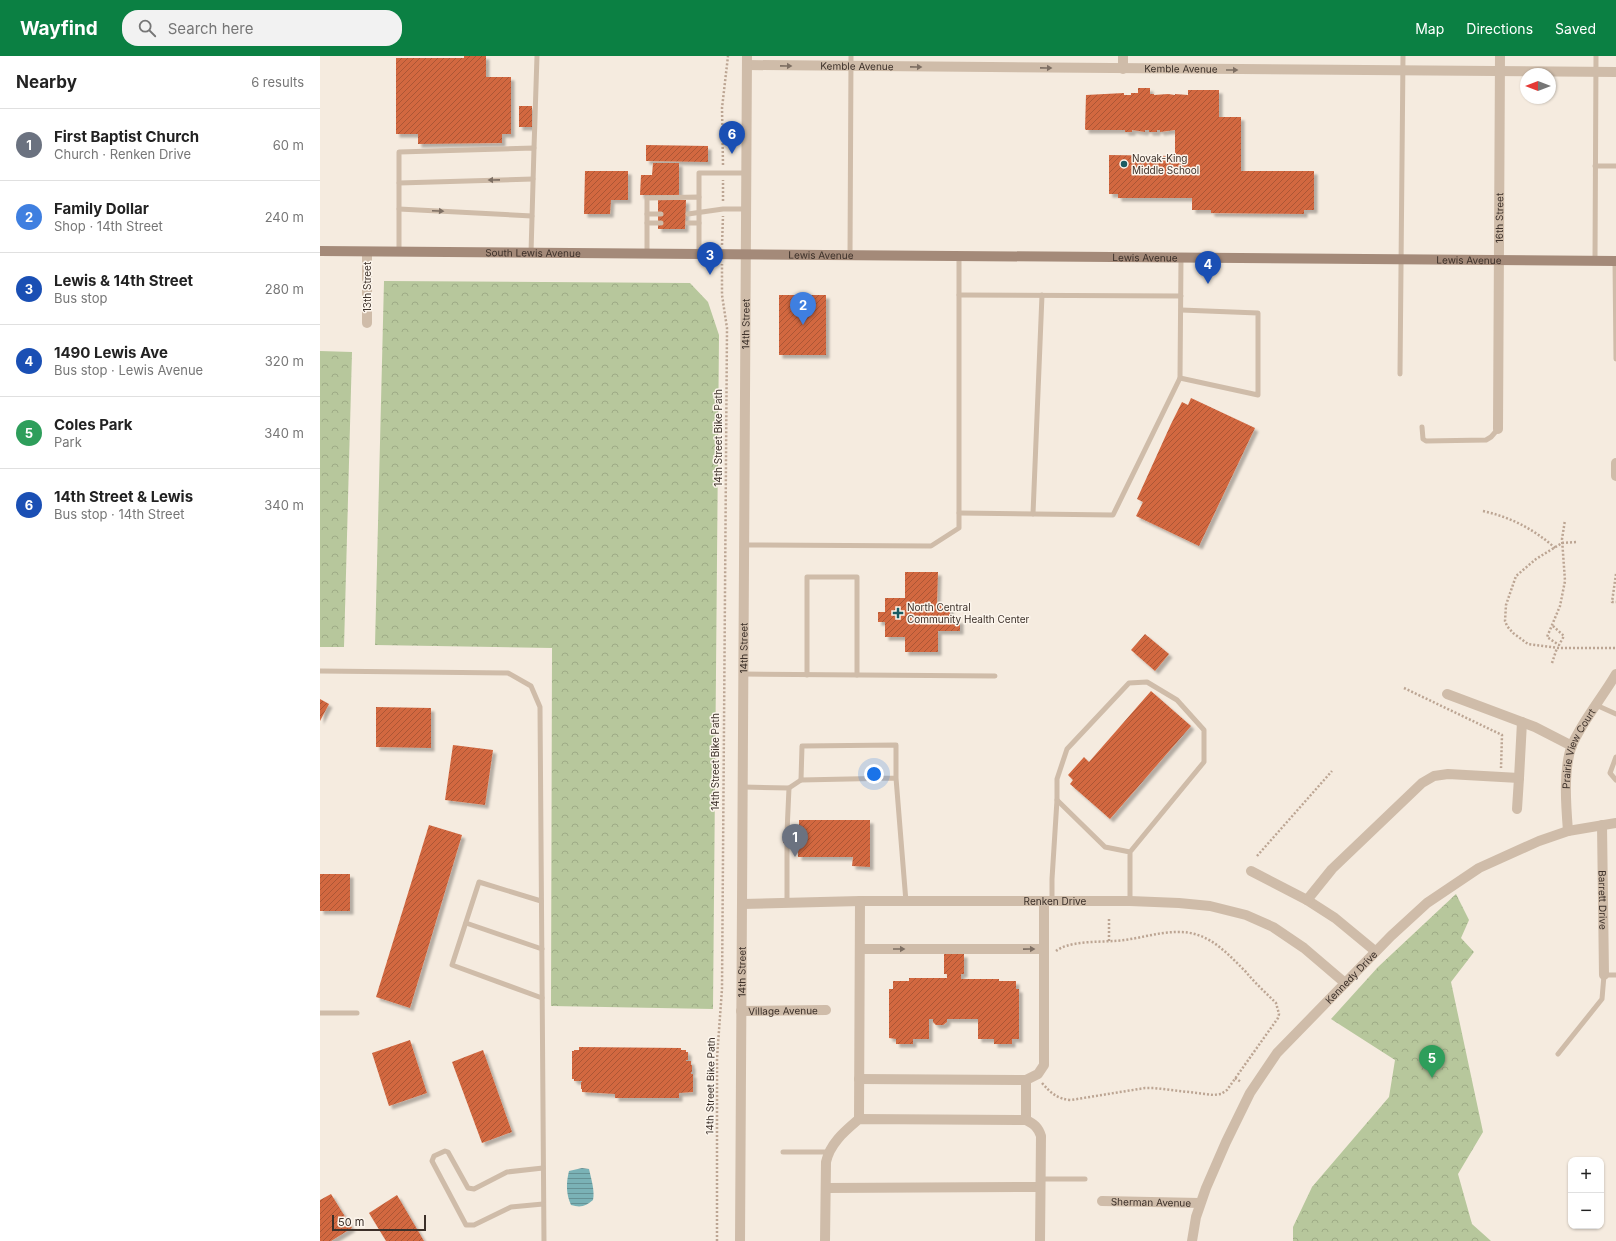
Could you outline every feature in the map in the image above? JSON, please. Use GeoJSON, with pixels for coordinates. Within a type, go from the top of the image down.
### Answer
{"type":"FeatureCollection","features":[{"type":"Feature","properties":{"kind":"main road","name":"South Lewis Avenue"},"geometry":{"type":"LineString","coordinates":[[320,251],[745,254]]}},
{"type":"Feature","properties":{"kind":"main road","name":"Lewis Avenue"},"geometry":{"type":"LineString","coordinates":[[745,254],[1615,261]]}},
{"type":"Feature","properties":{"kind":"street"},"geometry":{"type":"LineString","coordinates":[[1122,69],[1123,56]]}},
{"type":"Feature","properties":{"kind":"street","name":"16th Street"},"geometry":{"type":"LineString","coordinates":[[1498,429],[1500,56]]}},
{"type":"Feature","properties":{"kind":"street","name":"Kemble Avenue"},"geometry":{"type":"LineString","coordinates":[[747,61],[851,61],[1122,69],[1616,72]]}},
{"type":"Feature","properties":{"kind":"street","name":"14th Street"},"geometry":{"type":"LineString","coordinates":[[740,1241],[747,61]]}},
{"type":"Feature","properties":{"kind":"street","name":"13th Street"},"geometry":{"type":"LineString","coordinates":[[367,252],[367,323]]}},
{"type":"Feature","properties":{"kind":"street"},"geometry":{"type":"LineString","coordinates":[[1616,463],[1616,476]]}},
{"type":"Feature","properties":{"kind":"street","name":"Prairie View Court"},"geometry":{"type":"LineString","coordinates":[[1568,831],[1566,776],[1572,746],[1616,674]]}},
{"type":"Feature","properties":{"kind":"street"},"geometry":{"type":"LineString","coordinates":[[1447,694],[1535,727],[1572,746]]}},
{"type":"Feature","properties":{"kind":"street"},"geometry":{"type":"LineString","coordinates":[[1517,809],[1522,722]]}},
{"type":"Feature","properties":{"kind":"street"},"geometry":{"type":"LineString","coordinates":[[1307,900],[1332,869],[1422,783],[1434,776],[1448,774],[1519,778]]}},
{"type":"Feature","properties":{"kind":"street","name":"Kennedy Drive"},"geometry":{"type":"LineString","coordinates":[[1192,1241],[1200,1203],[1226,1142],[1250,1093],[1278,1053],[1375,951],[1427,903],[1479,868],[1539,841],[1568,831],[1602,824],[1616,823]]}},
{"type":"Feature","properties":{"kind":"street","name":"Barrett Drive"},"geometry":{"type":"LineString","coordinates":[[1602,824],[1604,975]]}},
{"type":"Feature","properties":{"kind":"street"},"geometry":{"type":"LineString","coordinates":[[1251,871],[1307,900],[1335,918],[1375,951]]}},
{"type":"Feature","properties":{"kind":"street"},"geometry":{"type":"LineString","coordinates":[[859,1119],[860,901]]}},
{"type":"Feature","properties":{"kind":"street","name":"Renken Drive"},"geometry":{"type":"LineString","coordinates":[[742,904],[860,901],[1130,901],[1210,906],[1246,915],[1273,927],[1304,948],[1345,983]]}},
{"type":"Feature","properties":{"kind":"street"},"geometry":{"type":"LineString","coordinates":[[859,1079],[1026,1080],[1038,1074],[1044,1065],[1044,949],[1048,901]]}},
{"type":"Feature","properties":{"kind":"street"},"geometry":{"type":"LineString","coordinates":[[860,949],[1044,949]]}},
{"type":"Feature","properties":{"kind":"street","name":"Village Avenue"},"geometry":{"type":"LineString","coordinates":[[741,1011],[826,1010]]}},
{"type":"Feature","properties":{"kind":"street"},"geometry":{"type":"LineString","coordinates":[[1026,1080],[1026,1120]]}},
{"type":"Feature","properties":{"kind":"street"},"geometry":{"type":"LineString","coordinates":[[825,1241],[826,1162],[828,1152],[836,1140],[859,1119],[1026,1120],[1038,1128],[1041,1136],[1040,1241]]}},
{"type":"Feature","properties":{"kind":"street"},"geometry":{"type":"LineString","coordinates":[[826,1188],[1040,1183]]}},
{"type":"Feature","properties":{"kind":"street","name":"Sherman Avenue"},"geometry":{"type":"LineString","coordinates":[[1102,1201],[1200,1203]]}},
{"type":"Feature","properties":{"kind":"lane"},"geometry":{"type":"LineString","coordinates":[[531,253],[538,56]]}},
{"type":"Feature","properties":{"kind":"lane"},"geometry":{"type":"LineString","coordinates":[[1400,374],[1403,56]]}},
{"type":"Feature","properties":{"kind":"lane"},"geometry":{"type":"LineString","coordinates":[[1595,261],[1596,56]]}},
{"type":"Feature","properties":{"kind":"lane"},"geometry":{"type":"LineString","coordinates":[[850,256],[851,61]]}},
{"type":"Feature","properties":{"kind":"lane"},"geometry":{"type":"LineString","coordinates":[[399,252],[399,152],[534,148]]}},
{"type":"Feature","properties":{"kind":"lane"},"geometry":{"type":"LineString","coordinates":[[1595,166],[1616,166]]}},
{"type":"Feature","properties":{"kind":"lane"},"geometry":{"type":"LineString","coordinates":[[699,254],[699,173],[746,173]]}},
{"type":"Feature","properties":{"kind":"lane"},"geometry":{"type":"LineString","coordinates":[[399,183],[533,180]]}},
{"type":"Feature","properties":{"kind":"lane"},"geometry":{"type":"LineString","coordinates":[[647,254],[647,198],[699,197]]}},
{"type":"Feature","properties":{"kind":"lane"},"geometry":{"type":"LineString","coordinates":[[399,209],[532,216]]}},
{"type":"Feature","properties":{"kind":"lane"},"geometry":{"type":"LineString","coordinates":[[688,214],[723,209],[746,209]]}},
{"type":"Feature","properties":{"kind":"lane"},"geometry":{"type":"LineString","coordinates":[[647,214],[661,214]]}},
{"type":"Feature","properties":{"kind":"lane"},"geometry":{"type":"LineString","coordinates":[[647,223],[661,223]]}},
{"type":"Feature","properties":{"kind":"lane"},"geometry":{"type":"LineString","coordinates":[[688,223],[699,223]]}},
{"type":"Feature","properties":{"kind":"lane"},"geometry":{"type":"LineString","coordinates":[[744,545],[931,546],[959,528],[959,256]]}},
{"type":"Feature","properties":{"kind":"lane"},"geometry":{"type":"LineString","coordinates":[[959,513],[1113,515],[1180,378],[1181,258]]}},
{"type":"Feature","properties":{"kind":"lane"},"geometry":{"type":"LineString","coordinates":[[1615,261],[1616,359]]}},
{"type":"Feature","properties":{"kind":"lane"},"geometry":{"type":"LineString","coordinates":[[959,295],[1181,296]]}},
{"type":"Feature","properties":{"kind":"lane"},"geometry":{"type":"LineString","coordinates":[[1033,514],[1042,295]]}},
{"type":"Feature","properties":{"kind":"lane"},"geometry":{"type":"LineString","coordinates":[[1180,378],[1258,396],[1258,313],[1181,310]]}},
{"type":"Feature","properties":{"kind":"lane"},"geometry":{"type":"LineString","coordinates":[[1422,427],[1423,439],[1426,441],[1486,440],[1498,429]]}},
{"type":"Feature","properties":{"kind":"lane"},"geometry":{"type":"LineString","coordinates":[[807,675],[807,577],[857,577],[857,675]]}},
{"type":"Feature","properties":{"kind":"lane"},"geometry":{"type":"LineString","coordinates":[[320,671],[508,673],[531,686],[540,707],[544,1241]]}},
{"type":"Feature","properties":{"kind":"lane"},"geometry":{"type":"LineString","coordinates":[[743,674],[995,676]]}},
{"type":"Feature","properties":{"kind":"lane"},"geometry":{"type":"LineString","coordinates":[[1048,901],[1052,879],[1057,779],[1068,749],[1129,683],[1147,682],[1177,700],[1204,730],[1204,762],[1130,852],[1130,901]]}},
{"type":"Feature","properties":{"kind":"lane"},"geometry":{"type":"LineString","coordinates":[[1596,705],[1616,714]]}},
{"type":"Feature","properties":{"kind":"lane"},"geometry":{"type":"LineString","coordinates":[[801,780],[802,746],[896,746],[896,778],[906,902]]}},
{"type":"Feature","properties":{"kind":"lane"},"geometry":{"type":"LineString","coordinates":[[1616,757],[1610,773],[1616,780]]}},
{"type":"Feature","properties":{"kind":"lane"},"geometry":{"type":"LineString","coordinates":[[742,787],[790,788],[801,780],[896,778]]}},
{"type":"Feature","properties":{"kind":"lane"},"geometry":{"type":"LineString","coordinates":[[787,832],[790,788]]}},
{"type":"Feature","properties":{"kind":"lane"},"geometry":{"type":"LineString","coordinates":[[1057,800],[1105,847],[1130,852]]}},
{"type":"Feature","properties":{"kind":"lane"},"geometry":{"type":"LineString","coordinates":[[787,841],[787,903]]}},
{"type":"Feature","properties":{"kind":"lane"},"geometry":{"type":"LineString","coordinates":[[541,901],[479,882],[452,965],[542,998]]}},
{"type":"Feature","properties":{"kind":"lane"},"geometry":{"type":"LineString","coordinates":[[466,923],[542,949]]}},
{"type":"Feature","properties":{"kind":"lane"},"geometry":{"type":"LineString","coordinates":[[1558,1054],[1602,999],[1604,975],[1616,976]]}},
{"type":"Feature","properties":{"kind":"lane"},"geometry":{"type":"LineString","coordinates":[[320,1013],[357,1013]]}},
{"type":"Feature","properties":{"kind":"lane"},"geometry":{"type":"LineString","coordinates":[[543,1168],[507,1172],[474,1189],[468,1188],[448,1152],[445,1151],[434,1156],[432,1161],[466,1225],[474,1225],[511,1207],[543,1204]]}},
{"type":"Feature","properties":{"kind":"lane"},"geometry":{"type":"LineString","coordinates":[[783,1152],[828,1152]]}},
{"type":"Feature","properties":{"kind":"lane"},"geometry":{"type":"LineString","coordinates":[[1040,1183],[1085,1179]]}},
{"type":"Feature","properties":{"kind":"path"},"geometry":{"type":"LineString","coordinates":[[723,233],[722,108],[728,56]]}},
{"type":"Feature","properties":{"kind":"path","name":"14th Street Bike Path"},"geometry":{"type":"LineString","coordinates":[[717,1241],[717,1058],[722,989],[727,336],[722,284]]}},
{"type":"Feature","properties":{"kind":"path"},"geometry":{"type":"LineString","coordinates":[[1483,511],[1510,518],[1533,530],[1555,548]]}},
{"type":"Feature","properties":{"kind":"path"},"geometry":{"type":"LineString","coordinates":[[1557,646],[1547,638],[1560,606],[1565,581],[1562,543],[1565,520]]}},
{"type":"Feature","properties":{"kind":"path"},"geometry":{"type":"LineString","coordinates":[[1576,542],[1562,543],[1536,559],[1516,576],[1506,605],[1505,615],[1507,626],[1528,644],[1616,648]]}},
{"type":"Feature","properties":{"kind":"path"},"geometry":{"type":"LineString","coordinates":[[1616,574],[1612,602],[1616,602]]}},
{"type":"Feature","properties":{"kind":"path"},"geometry":{"type":"LineString","coordinates":[[1552,626],[1564,636],[1557,646],[1552,662]]}},
{"type":"Feature","properties":{"kind":"path"},"geometry":{"type":"LineString","coordinates":[[1257,856],[1332,771]]}},
{"type":"Feature","properties":{"kind":"path"},"geometry":{"type":"LineString","coordinates":[[1109,919],[1109,941]]}},
{"type":"Feature","properties":{"kind":"path"},"geometry":{"type":"LineString","coordinates":[[1042,1082],[1054,1096],[1061,1099],[1071,1100],[1145,1088],[1214,1095],[1221,1094],[1227,1090],[1278,1018],[1278,1008],[1276,1003],[1226,951],[1203,936],[1190,932],[1177,932],[1131,940],[1080,943],[1059,948],[1055,953],[1054,960]]}},
{"type":"Feature","properties":{"kind":"path"},"geometry":{"type":"LineString","coordinates":[[1235,1078],[1241,1082]]}},
{"type":"Feature","properties":{"kind":"green space"},"geometry":{"type":"Polygon","coordinates":[[[384,281],[690,283],[708,302],[719,335],[713,1009],[551,1006],[552,648],[375,645],[384,281]]]}},
{"type":"Feature","properties":{"kind":"green space"},"geometry":{"type":"Polygon","coordinates":[[[320,351],[352,352],[344,647],[320,647],[320,351]]]}},
{"type":"Feature","properties":{"kind":"green space"},"geometry":{"type":"Polygon","coordinates":[[[1456,894],[1469,920],[1461,938],[1474,952],[1451,982],[1483,1132],[1458,1174],[1472,1224],[1491,1241],[1293,1241],[1293,1227],[1312,1187],[1389,1097],[1395,1060],[1331,1019],[1378,967],[1456,894]]]}},
{"type":"Feature","properties":{"kind":"water"},"geometry":{"type":"Polygon","coordinates":[[[582,1168],[589,1169],[593,1189],[593,1200],[583,1206],[575,1206],[571,1205],[568,1197],[568,1175],[569,1171],[582,1168]]]}},
{"type":"Feature","properties":{"kind":"building"},"geometry":{"type":"Polygon","coordinates":[[[464,56],[486,56],[486,77],[511,77],[511,134],[502,134],[502,143],[418,144],[418,134],[396,134],[396,58],[464,58],[464,56]]]}},
{"type":"Feature","properties":{"kind":"building"},"geometry":{"type":"Polygon","coordinates":[[[1138,88],[1150,88],[1150,94],[1154,95],[1188,95],[1188,90],[1219,90],[1219,117],[1241,117],[1241,171],[1314,171],[1314,210],[1304,210],[1304,214],[1211,213],[1211,210],[1192,210],[1192,198],[1118,198],[1118,194],[1109,194],[1109,155],[1175,156],[1175,130],[1160,132],[1160,130],[1157,130],[1157,132],[1149,132],[1149,130],[1145,130],[1145,132],[1132,130],[1132,132],[1125,132],[1125,130],[1085,129],[1086,95],[1124,93],[1124,95],[1131,95],[1131,93],[1138,93],[1138,88]]]}},
{"type":"Feature","properties":{"kind":"building"},"geometry":{"type":"Polygon","coordinates":[[[519,106],[532,106],[532,127],[519,127],[519,106]]]}},
{"type":"Feature","properties":{"kind":"building"},"geometry":{"type":"Polygon","coordinates":[[[646,145],[708,146],[708,162],[646,161],[646,145]]]}},
{"type":"Feature","properties":{"kind":"building"},"geometry":{"type":"Polygon","coordinates":[[[653,163],[679,163],[679,195],[640,195],[641,175],[652,175],[653,163]]]}},
{"type":"Feature","properties":{"kind":"building"},"geometry":{"type":"Polygon","coordinates":[[[585,171],[628,171],[628,200],[611,200],[610,214],[584,214],[585,171]]]}},
{"type":"Feature","properties":{"kind":"building"},"geometry":{"type":"Polygon","coordinates":[[[658,199],[686,200],[685,229],[658,229],[658,199]]]}},
{"type":"Feature","properties":{"kind":"building"},"geometry":{"type":"Polygon","coordinates":[[[779,295],[826,295],[826,355],[779,355],[779,295]]]}},
{"type":"Feature","properties":{"kind":"building"},"geometry":{"type":"Polygon","coordinates":[[[1191,398],[1255,428],[1199,546],[1136,516],[1143,502],[1137,499],[1171,424],[1182,402],[1188,405],[1191,398]]]}},
{"type":"Feature","properties":{"kind":"building"},"geometry":{"type":"Polygon","coordinates":[[[905,572],[938,572],[937,604],[950,604],[950,620],[960,620],[960,631],[938,631],[938,652],[905,652],[905,637],[885,637],[885,622],[878,622],[878,612],[885,612],[885,598],[905,598],[905,572]]]}},
{"type":"Feature","properties":{"kind":"building"},"geometry":{"type":"Polygon","coordinates":[[[1145,634],[1169,654],[1155,671],[1131,650],[1145,634]]]}},
{"type":"Feature","properties":{"kind":"building"},"geometry":{"type":"Polygon","coordinates":[[[1151,691],[1191,726],[1110,819],[1070,784],[1073,780],[1068,775],[1084,757],[1089,762],[1151,691]]]}},
{"type":"Feature","properties":{"kind":"building"},"geometry":{"type":"Polygon","coordinates":[[[320,699],[329,704],[320,721],[320,699]]]}},
{"type":"Feature","properties":{"kind":"building"},"geometry":{"type":"Polygon","coordinates":[[[376,707],[431,708],[431,748],[376,747],[376,707]]]}},
{"type":"Feature","properties":{"kind":"building"},"geometry":{"type":"Polygon","coordinates":[[[453,745],[493,750],[485,805],[445,800],[453,745]]]}},
{"type":"Feature","properties":{"kind":"building"},"geometry":{"type":"Polygon","coordinates":[[[799,820],[870,820],[870,867],[852,866],[853,857],[798,857],[798,849],[793,849],[793,843],[783,843],[783,834],[792,834],[792,828],[799,828],[799,820]]]}},
{"type":"Feature","properties":{"kind":"building"},"geometry":{"type":"Polygon","coordinates":[[[429,825],[462,835],[410,1008],[376,997],[429,825]]]}},
{"type":"Feature","properties":{"kind":"building"},"geometry":{"type":"Polygon","coordinates":[[[320,874],[350,874],[350,911],[320,911],[320,874]]]}},
{"type":"Feature","properties":{"kind":"building"},"geometry":{"type":"Polygon","coordinates":[[[944,954],[964,954],[964,974],[961,974],[961,979],[999,979],[999,981],[1016,981],[1016,989],[1019,989],[1019,1039],[1012,1039],[1012,1044],[994,1044],[994,1039],[978,1039],[978,1019],[947,1019],[947,1022],[943,1025],[936,1025],[933,1022],[933,1019],[929,1019],[929,1039],[913,1039],[913,1044],[896,1044],[896,1039],[889,1038],[889,989],[893,989],[893,981],[909,981],[909,978],[947,978],[947,974],[944,974],[944,954]]]}},
{"type":"Feature","properties":{"kind":"building"},"geometry":{"type":"Polygon","coordinates":[[[410,1040],[427,1093],[389,1106],[372,1053],[410,1040]]]}},
{"type":"Feature","properties":{"kind":"building"},"geometry":{"type":"Polygon","coordinates":[[[579,1047],[681,1048],[681,1050],[686,1050],[686,1052],[688,1052],[688,1060],[686,1061],[691,1061],[693,1092],[679,1093],[679,1098],[615,1098],[615,1094],[582,1092],[582,1081],[574,1081],[574,1079],[572,1079],[572,1051],[579,1050],[579,1047]]]}},
{"type":"Feature","properties":{"kind":"building"},"geometry":{"type":"Polygon","coordinates":[[[483,1050],[512,1132],[482,1143],[452,1062],[483,1050]]]}},
{"type":"Feature","properties":{"kind":"building"},"geometry":{"type":"Polygon","coordinates":[[[331,1194],[352,1228],[331,1241],[320,1241],[320,1200],[331,1194]]]}},
{"type":"Feature","properties":{"kind":"building"},"geometry":{"type":"Polygon","coordinates":[[[397,1195],[424,1241],[386,1241],[369,1213],[397,1195]]]}},
{"type":"Feature","properties":{"kind":"place","name":"14th Street & Lewis"},"geometry":{"type":"Point","coordinates":[732,154]}},
{"type":"Feature","properties":{"kind":"place","name":"Novak-King Middle School"},"geometry":{"type":"Point","coordinates":[1124,164]}},
{"type":"Feature","properties":{"kind":"place","name":"Lewis & 14th Street"},"geometry":{"type":"Point","coordinates":[710,275]}},
{"type":"Feature","properties":{"kind":"place","name":"1490 Lewis Ave"},"geometry":{"type":"Point","coordinates":[1208,284]}},
{"type":"Feature","properties":{"kind":"place","name":"Family Dollar"},"geometry":{"type":"Point","coordinates":[803,325]}},
{"type":"Feature","properties":{"kind":"place","name":"North Central Community Health Center"},"geometry":{"type":"Point","coordinates":[898,613]}},
{"type":"Feature","properties":{"kind":"place","name":"First Baptist Church"},"geometry":{"type":"Point","coordinates":[795,857]}},
{"type":"Feature","properties":{"kind":"place","name":"Coles Park"},"geometry":{"type":"Point","coordinates":[1432,1078]}}]}
